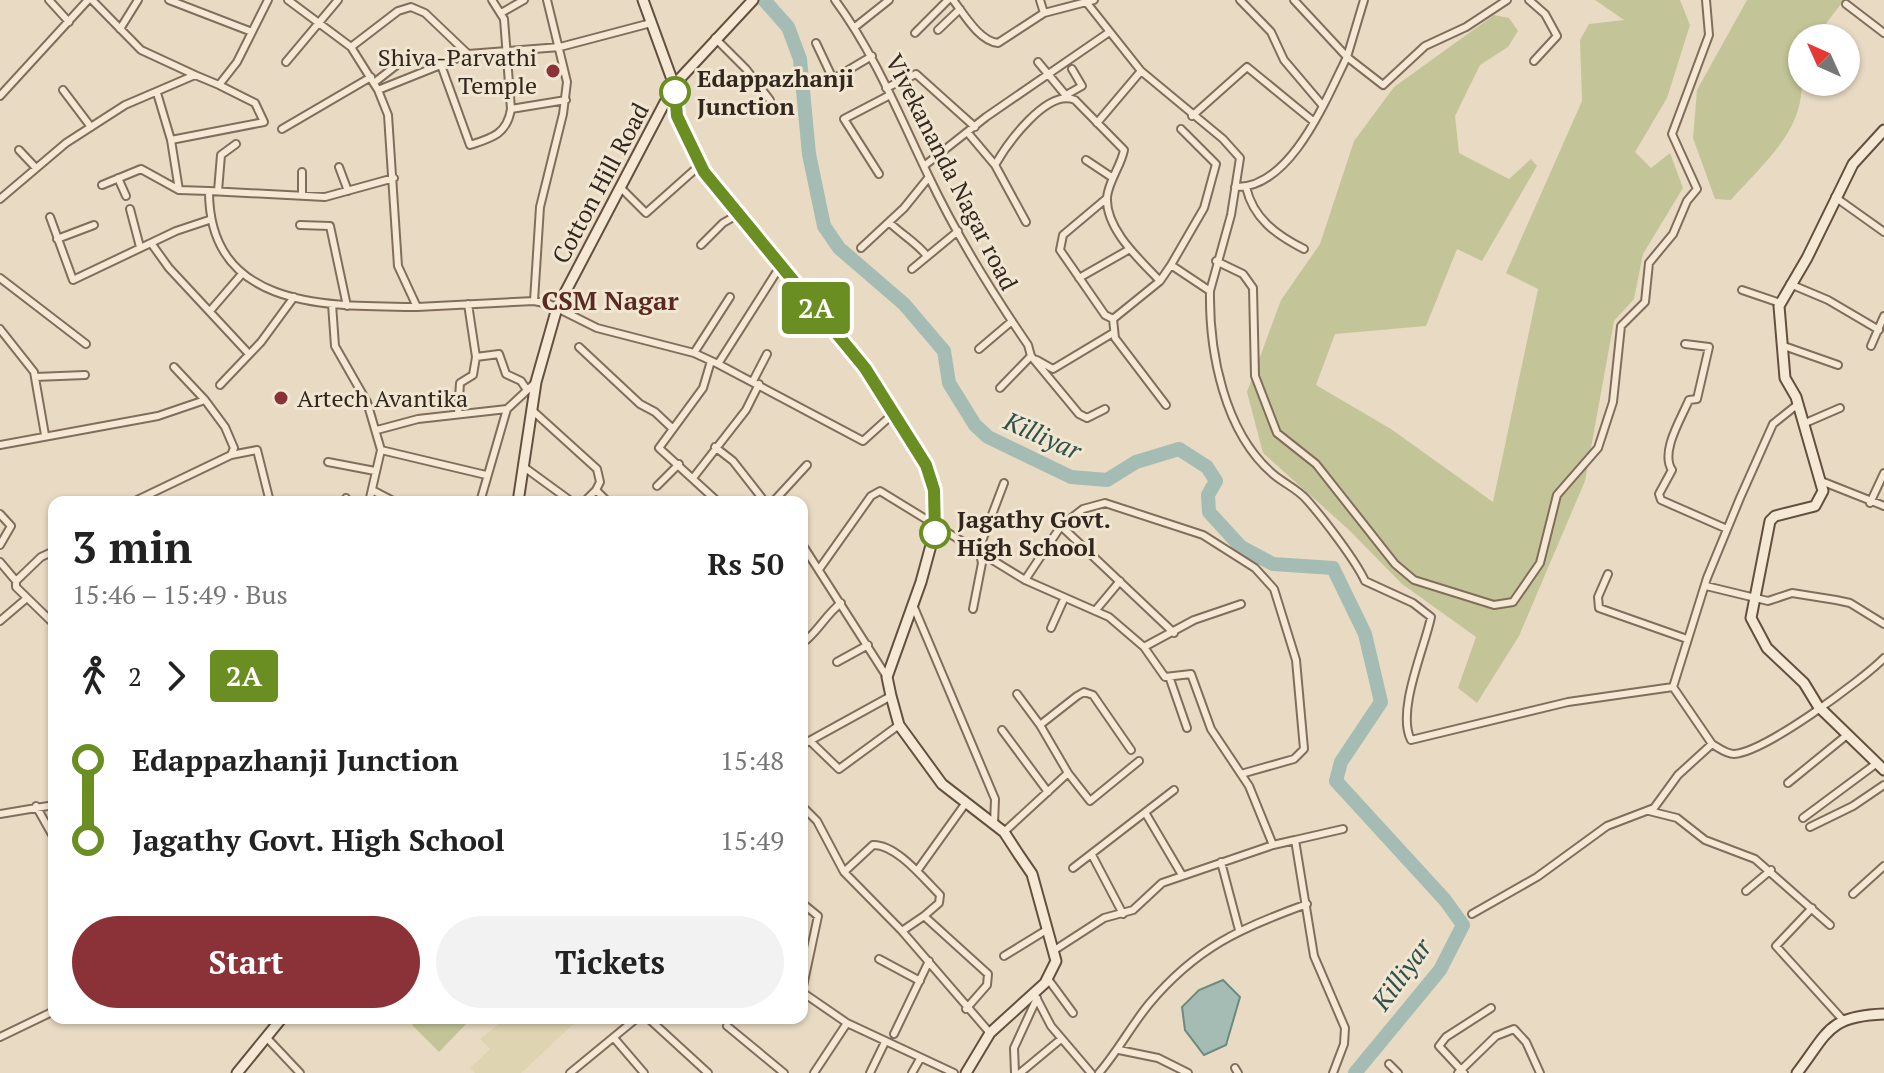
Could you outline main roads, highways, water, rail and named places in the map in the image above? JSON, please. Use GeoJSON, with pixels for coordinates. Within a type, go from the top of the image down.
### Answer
{"type":"FeatureCollection","features":[{"type":"Feature","properties":{"kind":"water"},"geometry":{"type":"Polygon","coordinates":[[[1223,980],[1240,997],[1226,1045],[1204,1055],[1185,1030],[1182,1007],[1199,990],[1223,980]]]}},
{"type":"Feature","properties":{"kind":"waterway","name":"Killiyar"},"geometry":{"type":"LineString","coordinates":[[764,0],[788,27],[800,59],[809,154],[824,226],[839,248],[904,304],[944,351],[949,383],[975,425],[988,437],[1071,477],[1107,480],[1136,462],[1179,449],[1207,467],[1216,481],[1208,495],[1209,512],[1241,547],[1273,564],[1333,568],[1365,634],[1381,702],[1341,762],[1336,781],[1445,900],[1463,925],[1440,970],[1355,1073]]}},
{"type":"Feature","properties":{"kind":"place","name":"Shiva-Parvathi Temple"},"geometry":{"type":"Point","coordinates":[553,71]}},
{"type":"Feature","properties":{"kind":"place","name":"Edappazhanji Junction"},"geometry":{"type":"Point","coordinates":[675,92]}},
{"type":"Feature","properties":{"kind":"place","name":"Artech Avantika"},"geometry":{"type":"Point","coordinates":[281,398]}},
{"type":"Feature","properties":{"kind":"place","name":"Jagathy Govt. High School"},"geometry":{"type":"Point","coordinates":[935,533]}},
{"type":"Feature","properties":{"kind":"district","name":"CSM Nagar"},"geometry":{"type":"Point","coordinates":[610,300]}}]}
